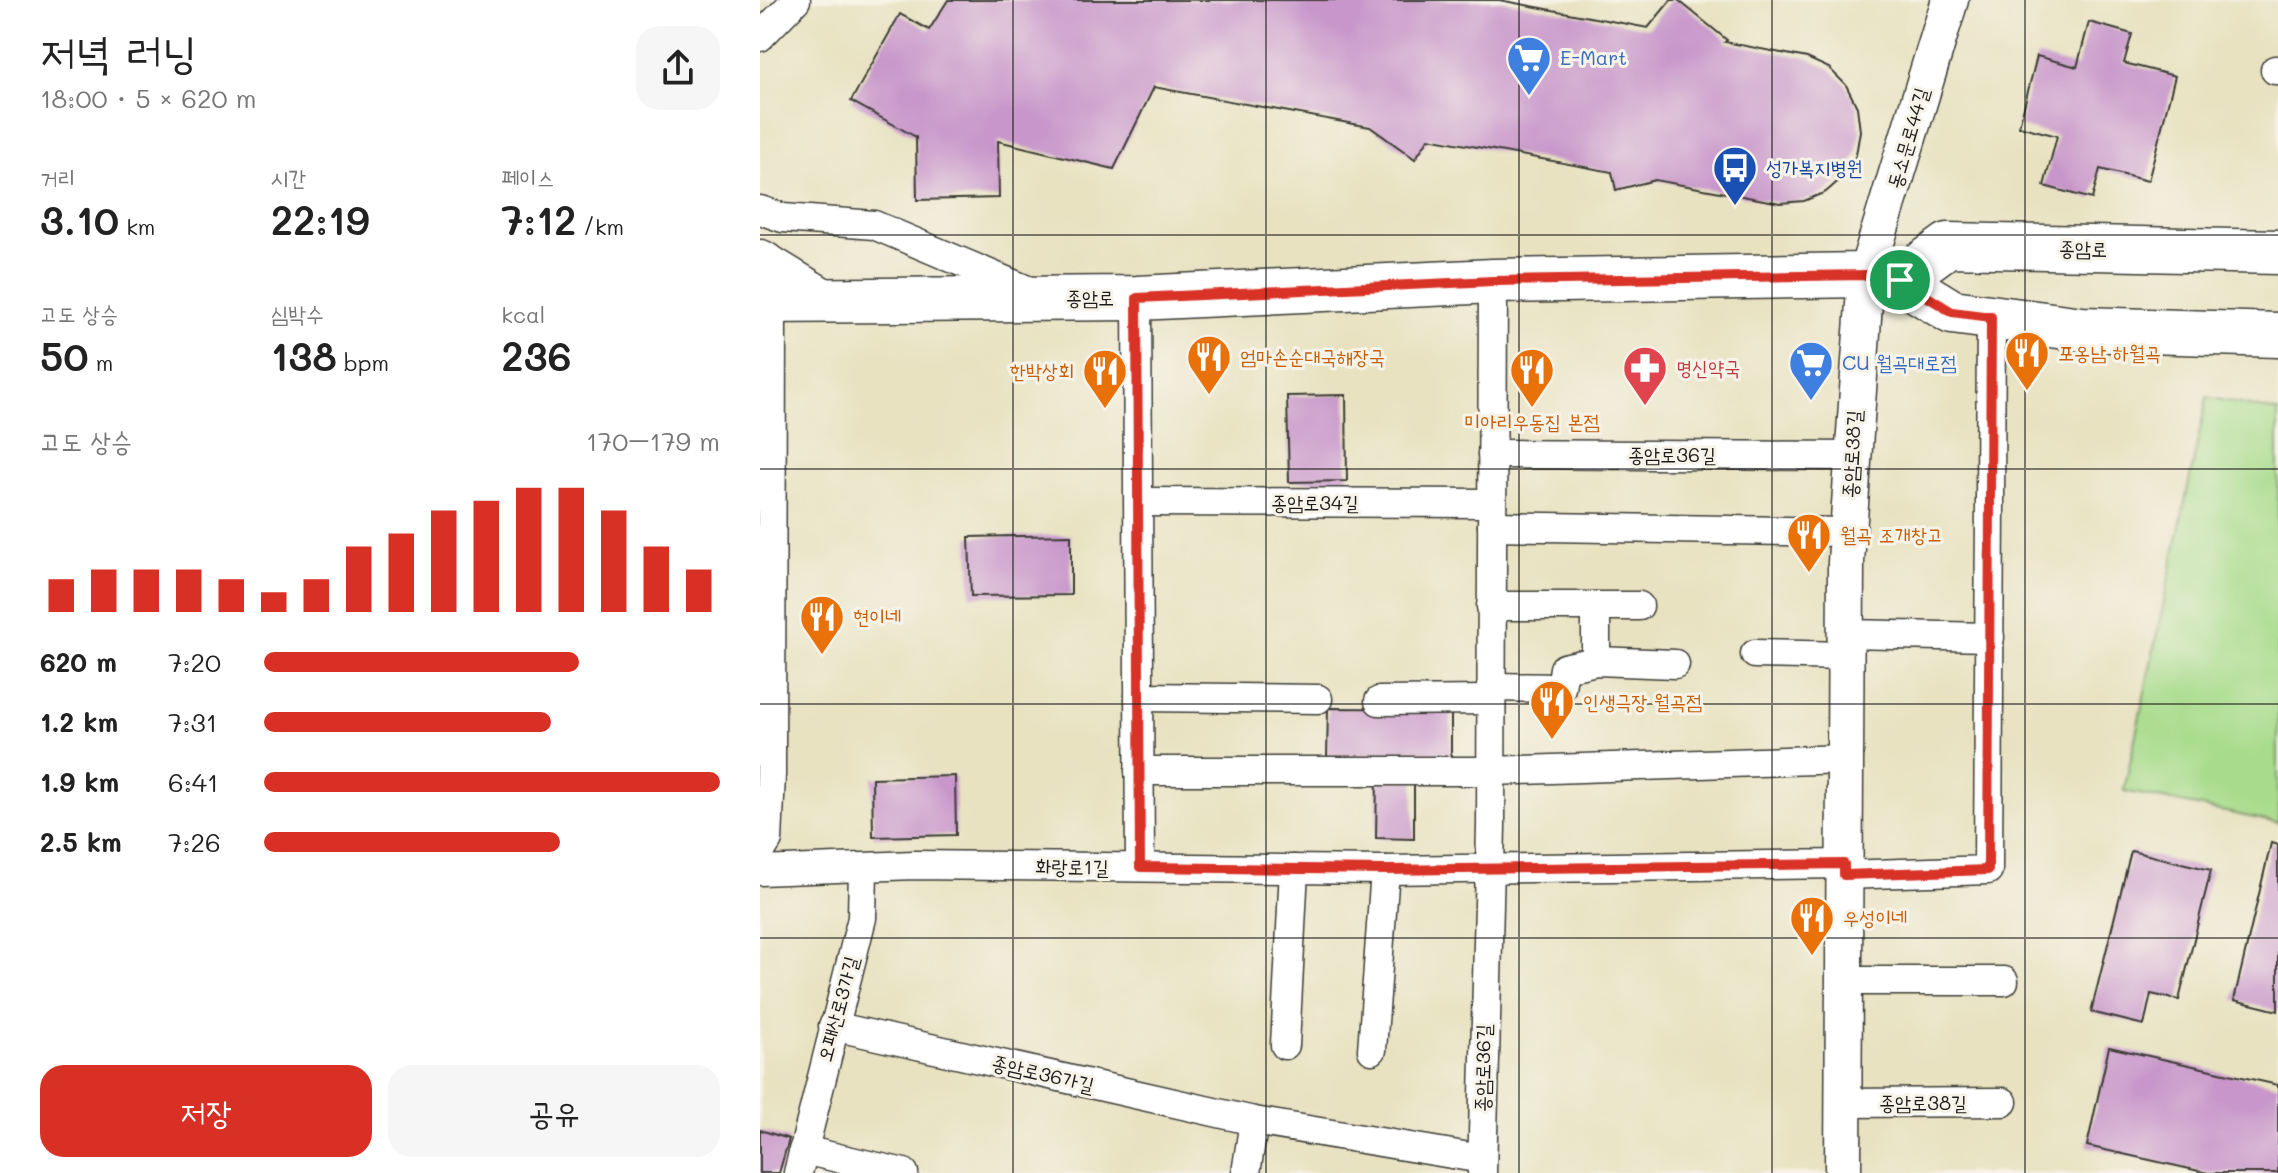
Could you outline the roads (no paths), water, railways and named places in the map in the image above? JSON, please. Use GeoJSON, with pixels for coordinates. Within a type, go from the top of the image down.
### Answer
{"type":"FeatureCollection","features":[{"type":"Feature","properties":{"kind":"main road","name":"종암로"},"geometry":{"type":"LineString","coordinates":[[764,288],[822,300],[1137,298],[1493,281],[1883,277],[1948,245],[2278,252]]}},
{"type":"Feature","properties":{"kind":"main road"},"geometry":{"type":"LineString","coordinates":[[1883,277],[1952,312],[2082,329],[2278,335]]}},
{"type":"Feature","properties":{"kind":"street"},"geometry":{"type":"LineString","coordinates":[[760,37],[796,0]]}},
{"type":"Feature","properties":{"kind":"street","name":"동소문로44길"},"geometry":{"type":"LineString","coordinates":[[1883,277],[1950,0]]}},
{"type":"Feature","properties":{"kind":"street"},"geometry":{"type":"LineString","coordinates":[[760,210],[783,218],[874,225],[1047,298]]}},
{"type":"Feature","properties":{"kind":"street","name":"종암로38길"},"geometry":{"type":"LineString","coordinates":[[1843,1173],[1848,532],[1852,456],[1883,277]]}},
{"type":"Feature","properties":{"kind":"street","name":"종암로36길"},"geometry":{"type":"LineString","coordinates":[[1482,1166],[1491,771],[1493,281]]}},
{"type":"Feature","properties":{"kind":"street"},"geometry":{"type":"LineString","coordinates":[[760,853],[768,840],[765,775],[764,288]]}},
{"type":"Feature","properties":{"kind":"street"},"geometry":{"type":"LineString","coordinates":[[1137,298],[1140,867]]}},
{"type":"Feature","properties":{"kind":"street"},"geometry":{"type":"LineString","coordinates":[[1489,867],[1988,870],[1991,317]]}},
{"type":"Feature","properties":{"kind":"street","name":"종암로36길"},"geometry":{"type":"LineString","coordinates":[[1492,454],[1852,456]]}},
{"type":"Feature","properties":{"kind":"street","name":"종암로34길"},"geometry":{"type":"LineString","coordinates":[[1139,502],[1492,514]]}},
{"type":"Feature","properties":{"kind":"street"},"geometry":{"type":"LineString","coordinates":[[1492,514],[1848,532]]}},
{"type":"Feature","properties":{"kind":"street"},"geometry":{"type":"LineString","coordinates":[[1491,606],[1639,606]]}},
{"type":"Feature","properties":{"kind":"street"},"geometry":{"type":"LineString","coordinates":[[1596,606],[1596,661]]}},
{"type":"Feature","properties":{"kind":"street"},"geometry":{"type":"LineString","coordinates":[[1755,654],[1846,645],[1990,637]]}},
{"type":"Feature","properties":{"kind":"street"},"geometry":{"type":"LineString","coordinates":[[1379,701],[1561,688],[1564,668],[1596,661],[1675,664]]}},
{"type":"Feature","properties":{"kind":"street"},"geometry":{"type":"LineString","coordinates":[[1139,697],[1318,699]]}},
{"type":"Feature","properties":{"kind":"street"},"geometry":{"type":"LineString","coordinates":[[1139,771],[1491,771],[1845,759]]}},
{"type":"Feature","properties":{"kind":"street","name":"화랑로1길"},"geometry":{"type":"LineString","coordinates":[[760,871],[863,868],[1385,870],[1489,867]]}},
{"type":"Feature","properties":{"kind":"street","name":"오패산로3가길"},"geometry":{"type":"LineString","coordinates":[[863,868],[862,918],[801,1161],[904,1173]]}},
{"type":"Feature","properties":{"kind":"street"},"geometry":{"type":"LineString","coordinates":[[1285,1045],[1294,869]]}},
{"type":"Feature","properties":{"kind":"street"},"geometry":{"type":"LineString","coordinates":[[1372,1050],[1385,870]]}},
{"type":"Feature","properties":{"kind":"street"},"geometry":{"type":"LineString","coordinates":[[1844,981],[2004,981]]}},
{"type":"Feature","properties":{"kind":"street","name":"종암로36가길"},"geometry":{"type":"LineString","coordinates":[[833,1026],[1254,1121],[1482,1166]]}},
{"type":"Feature","properties":{"kind":"street","name":"종암로38길"},"geometry":{"type":"LineString","coordinates":[[1843,1103],[2003,1102]]}},
{"type":"Feature","properties":{"kind":"street"},"geometry":{"type":"LineString","coordinates":[[1246,1173],[1254,1121]]}},
{"type":"Feature","properties":{"kind":"place","name":"E-Mart"},"geometry":{"type":"Point","coordinates":[1529,97]}},
{"type":"Feature","properties":{"kind":"place","name":"성가복지병원"},"geometry":{"type":"Point","coordinates":[1735,207]}},
{"type":"Feature","properties":{"kind":"place","name":"포옹남 하월곡"},"geometry":{"type":"Point","coordinates":[2027,392]}},
{"type":"Feature","properties":{"kind":"place","name":"엄마손순대국해장국"},"geometry":{"type":"Point","coordinates":[1209,396]}},
{"type":"Feature","properties":{"kind":"place","name":"CU 월곡대로점"},"geometry":{"type":"Point","coordinates":[1811,402]}},
{"type":"Feature","properties":{"kind":"place","name":"명신약국"},"geometry":{"type":"Point","coordinates":[1645,407]}},
{"type":"Feature","properties":{"kind":"place","name":"미아리우동집 본점"},"geometry":{"type":"Point","coordinates":[1532,409]}},
{"type":"Feature","properties":{"kind":"place","name":"한박상회"},"geometry":{"type":"Point","coordinates":[1105,410]}},
{"type":"Feature","properties":{"kind":"place","name":"월곡 조개창고"},"geometry":{"type":"Point","coordinates":[1809,574]}},
{"type":"Feature","properties":{"kind":"place","name":"현이네"},"geometry":{"type":"Point","coordinates":[822,656]}},
{"type":"Feature","properties":{"kind":"place","name":"인생극장 월곡점"},"geometry":{"type":"Point","coordinates":[1552,741]}},
{"type":"Feature","properties":{"kind":"place","name":"우성이네"},"geometry":{"type":"Point","coordinates":[1812,957]}}]}
